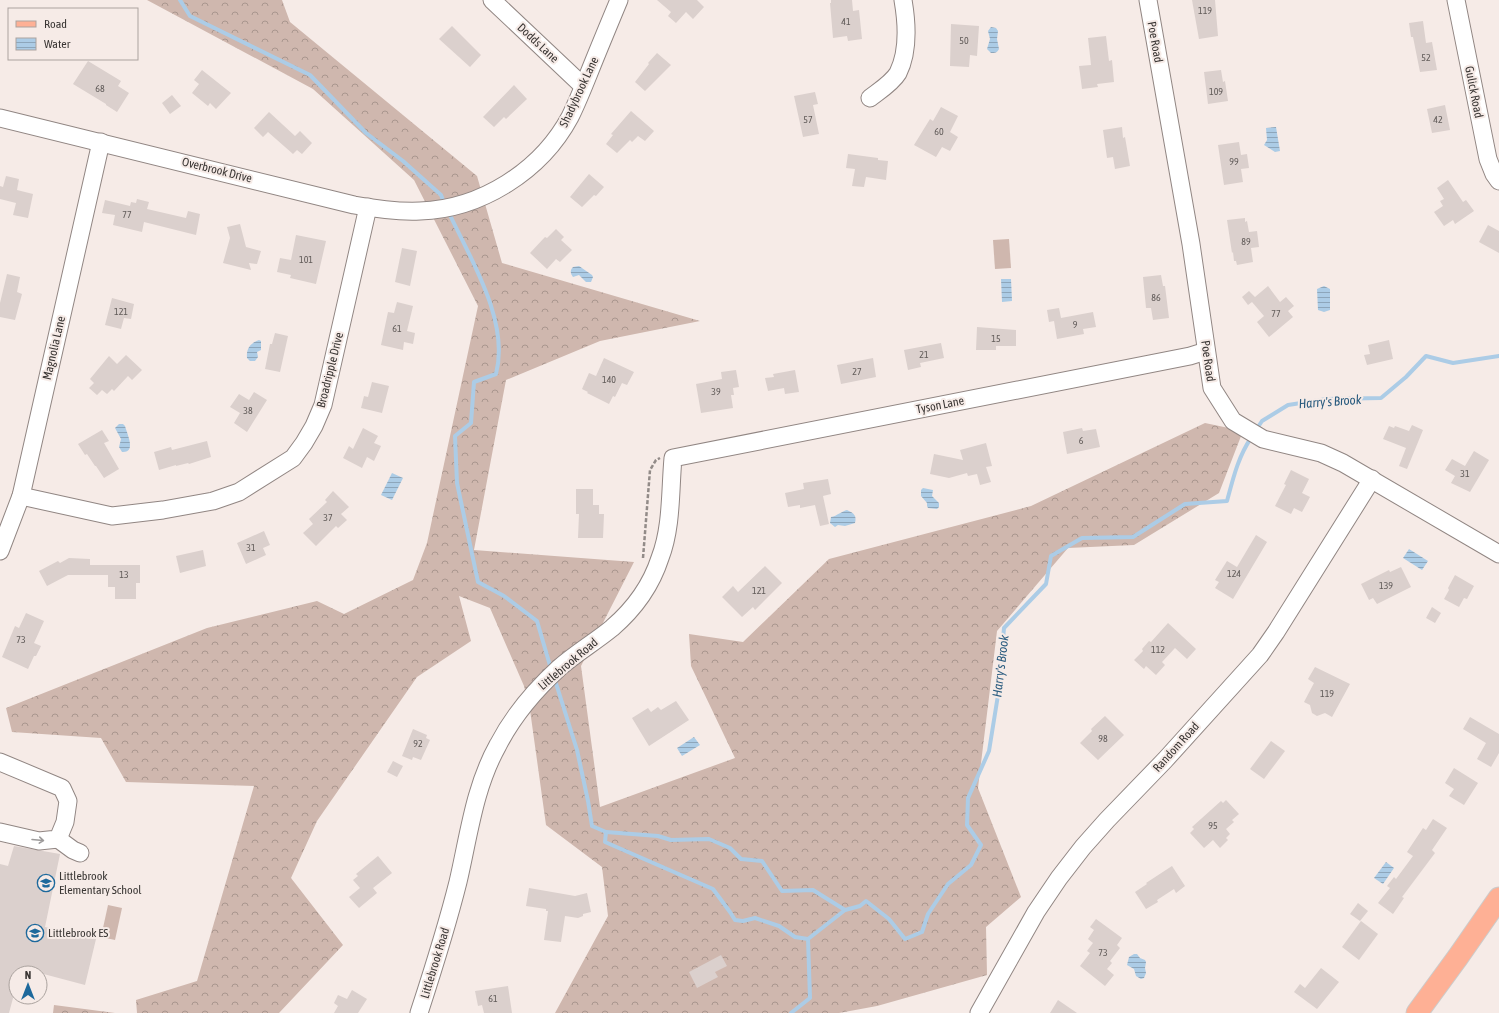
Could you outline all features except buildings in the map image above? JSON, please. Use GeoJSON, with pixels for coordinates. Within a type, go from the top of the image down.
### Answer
{"type":"FeatureCollection","features":[{"type":"Feature","properties":{"kind":"main road"},"geometry":{"type":"LineString","coordinates":[[1417,1013],[1456,961],[1499,898]]}},
{"type":"Feature","properties":{"kind":"street","name":"Dodds Lane"},"geometry":{"type":"LineString","coordinates":[[492,0],[583,86]]}},
{"type":"Feature","properties":{"kind":"street","name":"Shadybrook Lane"},"geometry":{"type":"LineString","coordinates":[[434,210],[464,204],[508,184],[526,171],[542,156],[558,136],[570,117],[619,0]]}},
{"type":"Feature","properties":{"kind":"street"},"geometry":{"type":"LineString","coordinates":[[870,98],[897,74],[903,56],[906,37],[903,0]]}},
{"type":"Feature","properties":{"kind":"street","name":"Poe Road"},"geometry":{"type":"LineString","coordinates":[[1148,0],[1191,244],[1212,388],[1233,421],[1263,439],[1321,452],[1372,479],[1499,554]]}},
{"type":"Feature","properties":{"kind":"street","name":"Gulick Road"},"geometry":{"type":"LineString","coordinates":[[1456,0],[1488,159],[1494,174],[1499,181]]}},
{"type":"Feature","properties":{"kind":"street","name":"Overbrook Drive"},"geometry":{"type":"LineString","coordinates":[[0,118],[368,207],[399,212],[434,210]]}},
{"type":"Feature","properties":{"kind":"street","name":"Magnolia Lane"},"geometry":{"type":"LineString","coordinates":[[0,551],[21,496],[102,142]]}},
{"type":"Feature","properties":{"kind":"street","name":"Broadripple Drive"},"geometry":{"type":"LineString","coordinates":[[21,496],[112,516],[141,513],[213,501],[239,492],[293,458],[314,426],[323,405],[368,207]]}},
{"type":"Feature","properties":{"kind":"street","name":"Tyson Lane"},"geometry":{"type":"LineString","coordinates":[[667,457],[1190,356],[1206,351]]}},
{"type":"Feature","properties":{"kind":"street","name":"Littlebrook Road"},"geometry":{"type":"LineString","coordinates":[[419,1013],[445,932],[458,881],[474,804],[484,774],[497,745],[514,719],[536,692],[560,668],[611,629],[627,614],[641,597],[652,578],[661,558],[666,540],[668,521],[667,457]]}},
{"type":"Feature","properties":{"kind":"street","name":"Random Road"},"geometry":{"type":"LineString","coordinates":[[979,1013],[1036,912],[1059,878],[1083,847],[1107,820],[1165,760],[1260,654],[1276,632],[1372,479]]}},
{"type":"Feature","properties":{"kind":"street"},"geometry":{"type":"LineString","coordinates":[[0,762],[62,788],[68,801],[66,822],[58,839]]}},
{"type":"Feature","properties":{"kind":"street"},"geometry":{"type":"LineString","coordinates":[[0,832],[39,841],[58,839],[73,850],[80,853]]}},
{"type":"Feature","properties":{"kind":"path"},"geometry":{"type":"LineString","coordinates":[[643,560],[650,470],[656,460],[667,457]]}},
{"type":"Feature","properties":{"kind":"green space"},"geometry":{"type":"Polygon","coordinates":[[[147,0],[282,0],[290,22],[477,176],[502,263],[700,321],[600,341],[506,380],[474,550],[634,562],[581,666],[600,807],[735,758],[691,666],[689,634],[743,642],[829,559],[1031,506],[1205,423],[1243,431],[1219,493],[1134,545],[1068,548],[997,631],[978,788],[1021,897],[986,927],[987,975],[877,1006],[839,1013],[555,1013],[608,916],[602,867],[546,825],[530,710],[524,686],[490,608],[459,596],[471,641],[417,677],[317,821],[291,878],[343,945],[279,1013],[137,1013],[136,1000],[197,981],[254,786],[126,782],[101,738],[12,732],[6,708],[207,628],[317,601],[344,614],[413,580],[427,543],[478,306],[414,180],[313,89],[147,0]]]}},
{"type":"Feature","properties":{"kind":"green space"},"geometry":{"type":"Polygon","coordinates":[[[1009,239],[1011,268],[995,269],[993,240],[1009,239]]]}},
{"type":"Feature","properties":{"kind":"green space"},"geometry":{"type":"Polygon","coordinates":[[[108,905],[122,908],[115,940],[101,937],[108,905]]]}},
{"type":"Feature","properties":{"kind":"green space"},"geometry":{"type":"Polygon","coordinates":[[[54,1005],[115,1013],[53,1013],[54,1005]]]}},
{"type":"Feature","properties":{"kind":"water"},"geometry":{"type":"Polygon","coordinates":[[[991,27],[996,28],[998,31],[997,39],[999,49],[994,53],[991,53],[987,49],[990,39],[988,31],[991,27]]]}},
{"type":"Feature","properties":{"kind":"water"},"geometry":{"type":"Polygon","coordinates":[[[1276,127],[1280,151],[1275,152],[1264,145],[1267,140],[1266,128],[1276,127]]]}},
{"type":"Feature","properties":{"kind":"water"},"geometry":{"type":"Polygon","coordinates":[[[579,266],[592,275],[593,277],[591,282],[586,282],[579,275],[573,277],[571,269],[579,266]]]}},
{"type":"Feature","properties":{"kind":"water"},"geometry":{"type":"Polygon","coordinates":[[[1001,279],[1011,279],[1012,301],[1002,302],[1001,279]]]}},
{"type":"Feature","properties":{"kind":"water"},"geometry":{"type":"Polygon","coordinates":[[[1324,286],[1330,289],[1330,310],[1324,312],[1318,310],[1317,289],[1324,286]]]}},
{"type":"Feature","properties":{"kind":"water"},"geometry":{"type":"Polygon","coordinates":[[[259,340],[261,341],[261,350],[257,352],[258,357],[255,361],[250,361],[247,358],[248,349],[251,344],[259,340]]]}},
{"type":"Feature","properties":{"kind":"water"},"geometry":{"type":"Polygon","coordinates":[[[119,424],[123,424],[125,426],[130,442],[129,449],[122,452],[119,447],[121,439],[115,428],[119,424]]]}},
{"type":"Feature","properties":{"kind":"water"},"geometry":{"type":"Polygon","coordinates":[[[392,473],[403,478],[392,500],[381,495],[392,473]]]}},
{"type":"Feature","properties":{"kind":"water"},"geometry":{"type":"Polygon","coordinates":[[[923,488],[933,490],[932,496],[939,503],[939,507],[937,509],[928,508],[927,503],[921,496],[921,490],[923,488]]]}},
{"type":"Feature","properties":{"kind":"water"},"geometry":{"type":"Polygon","coordinates":[[[847,510],[856,518],[855,523],[845,526],[838,525],[835,527],[830,523],[831,517],[847,510]]]}},
{"type":"Feature","properties":{"kind":"water"},"geometry":{"type":"Polygon","coordinates":[[[1409,549],[1428,561],[1422,570],[1403,558],[1409,549]]]}},
{"type":"Feature","properties":{"kind":"water"},"geometry":{"type":"Polygon","coordinates":[[[694,737],[700,745],[682,756],[677,748],[694,737]]]}},
{"type":"Feature","properties":{"kind":"water"},"geometry":{"type":"Polygon","coordinates":[[[1386,862],[1394,868],[1383,884],[1374,878],[1386,862]]]}},
{"type":"Feature","properties":{"kind":"water"},"geometry":{"type":"Polygon","coordinates":[[[1137,954],[1146,962],[1146,973],[1144,978],[1141,979],[1136,976],[1134,969],[1127,965],[1129,957],[1137,954]]]}},
{"type":"Feature","properties":{"kind":"waterway"},"geometry":{"type":"LineString","coordinates":[[180,0],[190,16],[310,75],[366,133],[403,161],[441,195],[445,205]]}},
{"type":"Feature","properties":{"kind":"waterway"},"geometry":{"type":"LineString","coordinates":[[448,211],[486,290],[498,333],[499,354],[496,374],[474,382],[471,423],[455,436],[457,483],[478,582],[504,596],[537,621],[551,669]]}},
{"type":"Feature","properties":{"kind":"waterway","name":"Harry's Brook"},"geometry":{"type":"LineString","coordinates":[[1256,430],[1262,421],[1288,405],[1327,399],[1381,398],[1406,377],[1426,356],[1453,363],[1499,356]]}},
{"type":"Feature","properties":{"kind":"waterway","name":"Harry's Brook"},"geometry":{"type":"LineString","coordinates":[[791,1013],[810,998],[808,939],[845,910],[860,906],[866,901],[889,919],[905,939],[922,932],[928,914],[948,884],[971,865],[981,845],[967,825],[968,798],[989,751],[998,695],[1004,628],[1046,584],[1051,556],[1082,538],[1133,537],[1185,504],[1227,501],[1239,460],[1251,438]]}},
{"type":"Feature","properties":{"kind":"waterway"},"geometry":{"type":"LineString","coordinates":[[554,677],[577,750],[592,826],[606,832],[605,842],[713,889],[735,920],[743,921],[755,918],[779,926],[795,937],[808,939]]}},
{"type":"Feature","properties":{"kind":"waterway"},"geometry":{"type":"LineString","coordinates":[[606,832],[658,836],[671,840],[709,839],[730,848],[741,859],[762,861],[782,891],[813,890],[845,910]]}},
{"type":"Feature","properties":{"kind":"place","name":"Littlebrook Elementary School"},"geometry":{"type":"Point","coordinates":[46,883]}},
{"type":"Feature","properties":{"kind":"place","name":"Littlebrook ES"},"geometry":{"type":"Point","coordinates":[35,933]}}]}
